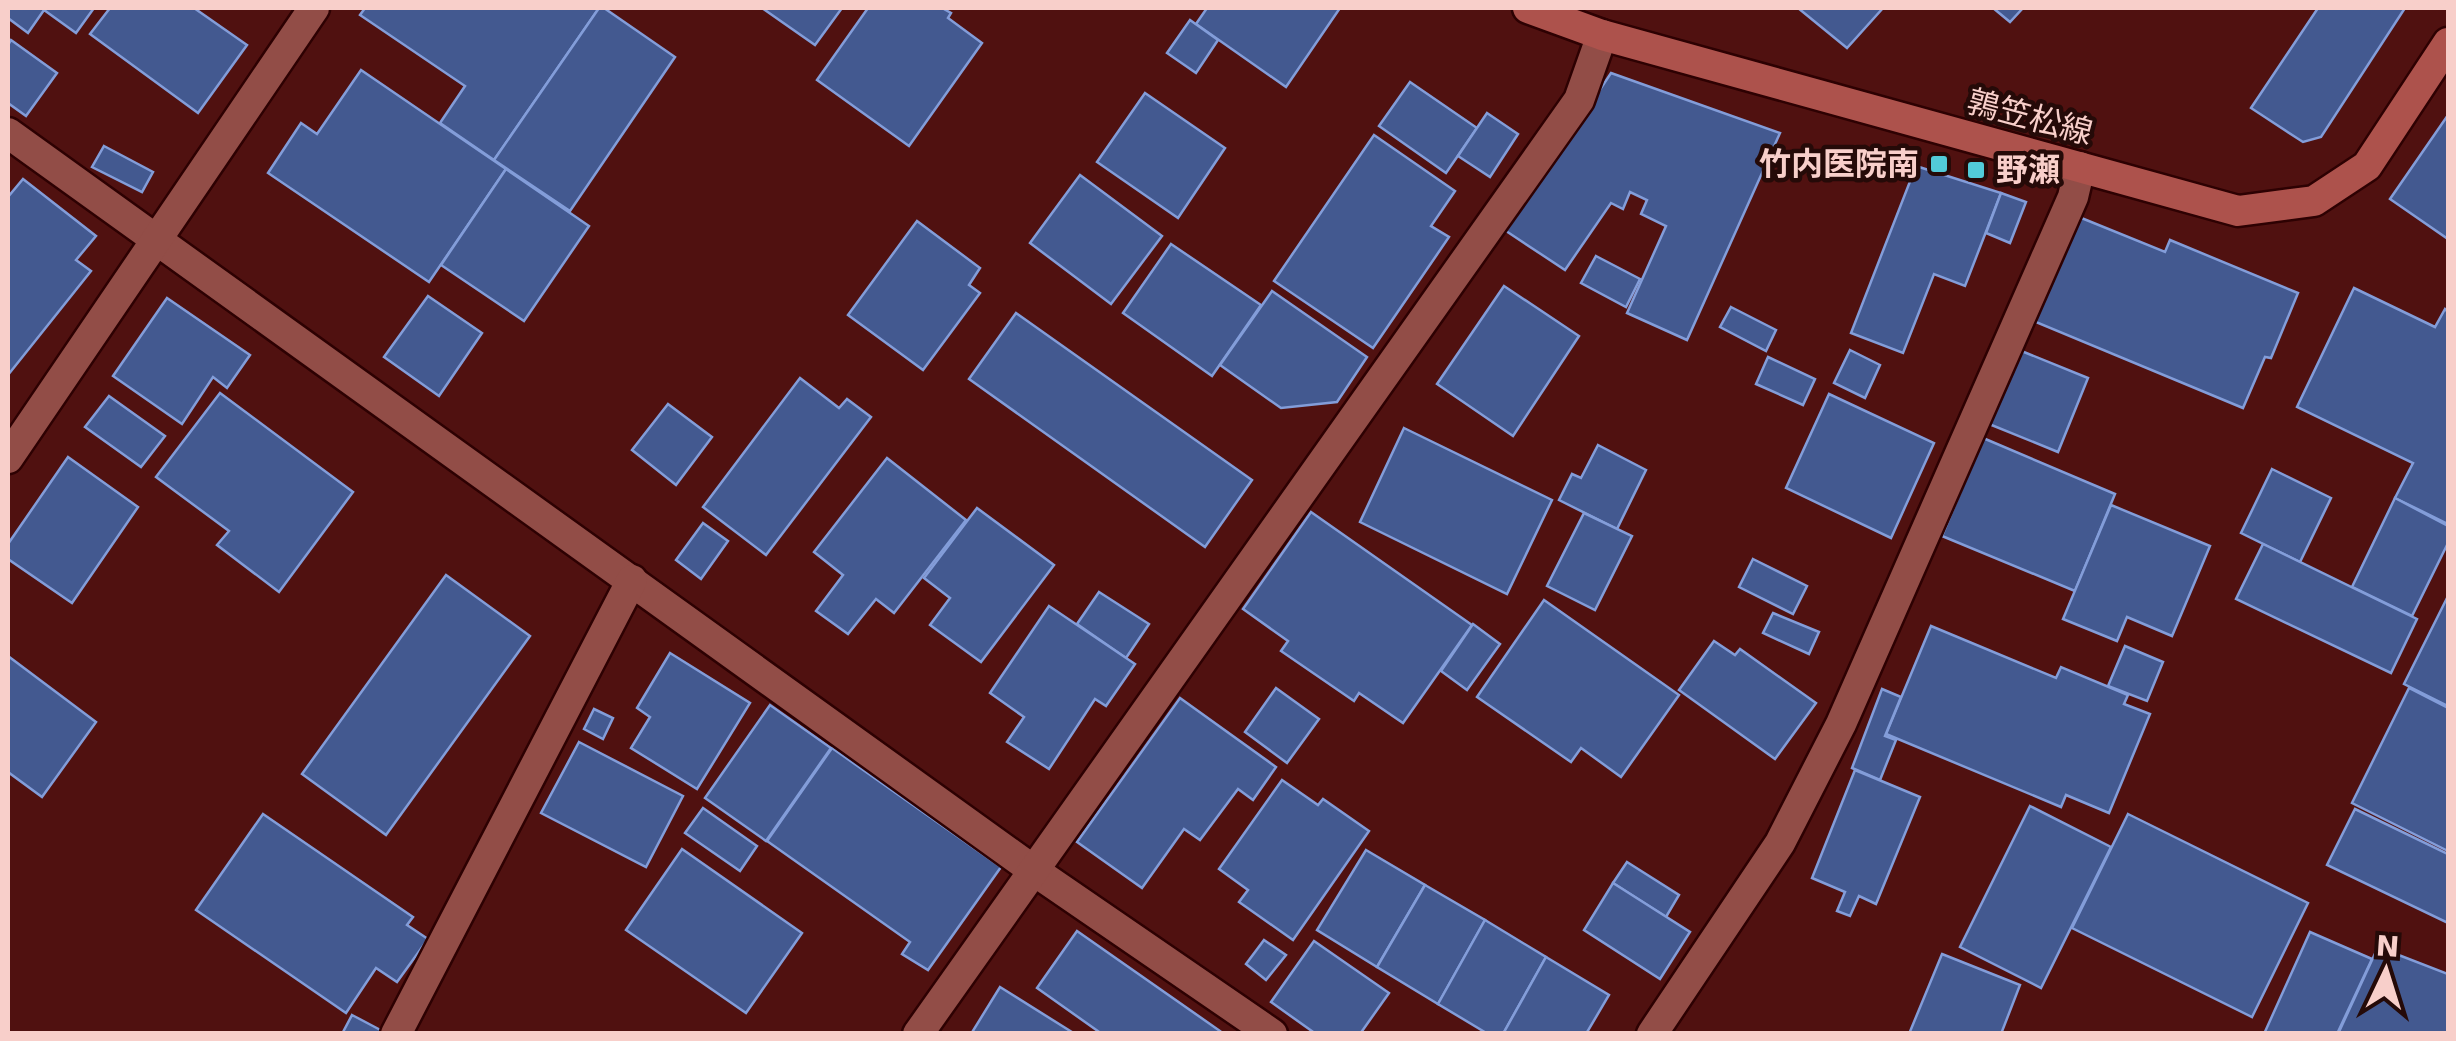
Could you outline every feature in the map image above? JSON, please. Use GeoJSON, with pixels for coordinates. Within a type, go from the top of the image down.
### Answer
{"type":"FeatureCollection","features":[{"type":"Feature","properties":{"kind":"main road","name":"鶉笠松線"},"geometry":{"type":"LineString","coordinates":[[1528,8],[1602,35],[2238,211],[2314,201],[2367,166],[2448,43]]}},
{"type":"Feature","properties":{"kind":"street"},"geometry":{"type":"LineString","coordinates":[[8,458],[314,8]]}},
{"type":"Feature","properties":{"kind":"street"},"geometry":{"type":"LineString","coordinates":[[918,1034],[1579,100],[1602,35]]}},
{"type":"Feature","properties":{"kind":"street"},"geometry":{"type":"LineString","coordinates":[[8,132],[1033,870],[1272,1034]]}},
{"type":"Feature","properties":{"kind":"street"},"geometry":{"type":"LineString","coordinates":[[1652,1034],[1780,844],[1841,724],[2072,197],[2080,167]]}},
{"type":"Feature","properties":{"kind":"street"},"geometry":{"type":"LineString","coordinates":[[396,1034],[632,580]]}},
{"type":"Feature","properties":{"kind":"building"},"geometry":{"type":"Polygon","coordinates":[[[8,8],[94,8],[76,33],[44,10],[28,33],[8,18],[8,8]]]}},
{"type":"Feature","properties":{"kind":"building"},"geometry":{"type":"Polygon","coordinates":[[[110,8],[194,8],[247,45],[198,113],[90,34],[110,8]]]}},
{"type":"Feature","properties":{"kind":"building"},"geometry":{"type":"Polygon","coordinates":[[[365,8],[599,8],[494,160],[440,123],[465,86],[360,15],[365,8]]]}},
{"type":"Feature","properties":{"kind":"building"},"geometry":{"type":"Polygon","coordinates":[[[599,8],[675,57],[570,211],[494,160],[599,8]]]}},
{"type":"Feature","properties":{"kind":"building"},"geometry":{"type":"Polygon","coordinates":[[[762,8],[842,8],[815,45],[762,8]]]}},
{"type":"Feature","properties":{"kind":"building"},"geometry":{"type":"Polygon","coordinates":[[[868,8],[942,8],[951,13],[948,18],[982,43],[909,146],[817,80],[868,8]]]}},
{"type":"Feature","properties":{"kind":"building"},"geometry":{"type":"Polygon","coordinates":[[[1207,8],[1340,8],[1286,87],[1196,24],[1207,8]]]}},
{"type":"Feature","properties":{"kind":"building"},"geometry":{"type":"Polygon","coordinates":[[[1798,8],[1883,8],[1847,48],[1798,8]]]}},
{"type":"Feature","properties":{"kind":"building"},"geometry":{"type":"Polygon","coordinates":[[[1993,8],[2023,8],[2010,22],[1993,8]]]}},
{"type":"Feature","properties":{"kind":"building"},"geometry":{"type":"Polygon","coordinates":[[[2318,8],[2405,8],[2321,137],[2303,142],[2251,108],[2318,8]]]}},
{"type":"Feature","properties":{"kind":"building"},"geometry":{"type":"Polygon","coordinates":[[[1190,20],[1218,40],[1196,73],[1167,53],[1190,20]]]}},
{"type":"Feature","properties":{"kind":"building"},"geometry":{"type":"Polygon","coordinates":[[[11,40],[57,73],[26,116],[8,103],[11,40]]]}},
{"type":"Feature","properties":{"kind":"building"},"geometry":{"type":"Polygon","coordinates":[[[361,70],[506,169],[429,282],[268,173],[301,123],[317,134],[361,70]]]}},
{"type":"Feature","properties":{"kind":"building"},"geometry":{"type":"Polygon","coordinates":[[[1611,73],[1780,133],[1687,340],[1627,313],[1666,226],[1641,214],[1647,200],[1630,192],[1623,209],[1611,203],[1565,270],[1506,231],[1611,73]]]}},
{"type":"Feature","properties":{"kind":"building"},"geometry":{"type":"Polygon","coordinates":[[[1410,82],[1477,128],[1446,173],[1379,126],[1410,82]]]}},
{"type":"Feature","properties":{"kind":"building"},"geometry":{"type":"Polygon","coordinates":[[[1145,93],[1225,148],[1178,218],[1097,162],[1145,93]]]}},
{"type":"Feature","properties":{"kind":"building"},"geometry":{"type":"Polygon","coordinates":[[[1487,113],[1518,134],[1490,177],[1458,156],[1487,113]]]}},
{"type":"Feature","properties":{"kind":"building"},"geometry":{"type":"Polygon","coordinates":[[[2448,115],[2448,239],[2390,199],[2448,115]]]}},
{"type":"Feature","properties":{"kind":"building"},"geometry":{"type":"Polygon","coordinates":[[[1374,135],[1455,191],[1431,226],[1449,237],[1373,348],[1274,281],[1374,135]]]}},
{"type":"Feature","properties":{"kind":"building"},"geometry":{"type":"Polygon","coordinates":[[[104,146],[153,172],[142,192],[92,167],[104,146]]]}},
{"type":"Feature","properties":{"kind":"building"},"geometry":{"type":"Polygon","coordinates":[[[1916,166],[2001,193],[1965,286],[1934,274],[1903,353],[1851,333],[1916,166]]]}},
{"type":"Feature","properties":{"kind":"building"},"geometry":{"type":"Polygon","coordinates":[[[506,169],[589,226],[524,321],[441,265],[506,169]]]}},
{"type":"Feature","properties":{"kind":"building"},"geometry":{"type":"Polygon","coordinates":[[[1080,175],[1162,236],[1111,304],[1030,243],[1080,175]]]}},
{"type":"Feature","properties":{"kind":"building"},"geometry":{"type":"Polygon","coordinates":[[[23,179],[96,236],[76,260],[91,271],[8,375],[8,197],[23,179]]]}},
{"type":"Feature","properties":{"kind":"building"},"geometry":{"type":"Polygon","coordinates":[[[2001,193],[2026,202],[2010,243],[1986,233],[2001,193]]]}},
{"type":"Feature","properties":{"kind":"building"},"geometry":{"type":"Polygon","coordinates":[[[2074,215],[2165,252],[2170,240],[2298,293],[2271,358],[2265,357],[2243,408],[2031,320],[2074,215]]]}},
{"type":"Feature","properties":{"kind":"building"},"geometry":{"type":"Polygon","coordinates":[[[917,221],[980,268],[969,285],[980,293],[923,370],[848,315],[917,221]]]}},
{"type":"Feature","properties":{"kind":"building"},"geometry":{"type":"Polygon","coordinates":[[[1171,244],[1261,305],[1212,376],[1123,313],[1171,244]]]}},
{"type":"Feature","properties":{"kind":"building"},"geometry":{"type":"Polygon","coordinates":[[[1596,256],[1640,279],[1626,307],[1581,283],[1596,256]]]}},
{"type":"Feature","properties":{"kind":"building"},"geometry":{"type":"Polygon","coordinates":[[[1504,286],[1579,336],[1513,436],[1437,384],[1504,286]]]}},
{"type":"Feature","properties":{"kind":"building"},"geometry":{"type":"Polygon","coordinates":[[[2354,288],[2435,327],[2445,309],[2448,312],[2448,524],[2395,498],[2413,463],[2297,407],[2354,288]]]}},
{"type":"Feature","properties":{"kind":"building"},"geometry":{"type":"Polygon","coordinates":[[[1272,291],[1367,357],[1337,402],[1281,408],[1220,365],[1272,291]]]}},
{"type":"Feature","properties":{"kind":"building"},"geometry":{"type":"Polygon","coordinates":[[[428,296],[482,333],[439,396],[384,357],[428,296]]]}},
{"type":"Feature","properties":{"kind":"building"},"geometry":{"type":"Polygon","coordinates":[[[167,298],[250,355],[227,388],[213,377],[182,424],[113,376],[167,298]]]}},
{"type":"Feature","properties":{"kind":"building"},"geometry":{"type":"Polygon","coordinates":[[[1731,307],[1776,330],[1766,351],[1720,327],[1731,307]]]}},
{"type":"Feature","properties":{"kind":"building"},"geometry":{"type":"Polygon","coordinates":[[[1016,313],[1252,480],[1205,547],[969,379],[1016,313]]]}},
{"type":"Feature","properties":{"kind":"building"},"geometry":{"type":"Polygon","coordinates":[[[1850,350],[1880,365],[1865,398],[1834,383],[1850,350]]]}},
{"type":"Feature","properties":{"kind":"building"},"geometry":{"type":"Polygon","coordinates":[[[2019,350],[2088,378],[2058,452],[1989,424],[2019,350]]]}},
{"type":"Feature","properties":{"kind":"building"},"geometry":{"type":"Polygon","coordinates":[[[1768,357],[1815,379],[1803,405],[1756,384],[1768,357]]]}},
{"type":"Feature","properties":{"kind":"building"},"geometry":{"type":"Polygon","coordinates":[[[800,378],[839,408],[847,399],[871,417],[766,555],[703,507],[800,378]]]}},
{"type":"Feature","properties":{"kind":"building"},"geometry":{"type":"Polygon","coordinates":[[[220,393],[353,492],[279,592],[217,545],[229,531],[156,477],[220,393]]]}},
{"type":"Feature","properties":{"kind":"building"},"geometry":{"type":"Polygon","coordinates":[[[1829,394],[1934,443],[1891,538],[1786,488],[1829,394]]]}},
{"type":"Feature","properties":{"kind":"building"},"geometry":{"type":"Polygon","coordinates":[[[109,396],[165,436],[141,467],[85,427],[109,396]]]}},
{"type":"Feature","properties":{"kind":"building"},"geometry":{"type":"Polygon","coordinates":[[[668,404],[712,437],[676,485],[632,450],[668,404]]]}},
{"type":"Feature","properties":{"kind":"building"},"geometry":{"type":"Polygon","coordinates":[[[1404,428],[1552,500],[1507,594],[1360,522],[1404,428]]]}},
{"type":"Feature","properties":{"kind":"building"},"geometry":{"type":"Polygon","coordinates":[[[1983,438],[2115,494],[2075,591],[1942,536],[1983,438]]]}},
{"type":"Feature","properties":{"kind":"building"},"geometry":{"type":"Polygon","coordinates":[[[1598,445],[1646,470],[1617,529],[1559,500],[1572,474],[1581,478],[1598,445]]]}},
{"type":"Feature","properties":{"kind":"building"},"geometry":{"type":"Polygon","coordinates":[[[68,457],[138,507],[72,603],[8,559],[8,544],[68,457]]]}},
{"type":"Feature","properties":{"kind":"building"},"geometry":{"type":"Polygon","coordinates":[[[887,458],[966,520],[894,613],[876,599],[848,634],[816,611],[843,575],[814,552],[887,458]]]}},
{"type":"Feature","properties":{"kind":"building"},"geometry":{"type":"Polygon","coordinates":[[[2272,469],[2331,498],[2300,562],[2241,533],[2272,469]]]}},
{"type":"Feature","properties":{"kind":"building"},"geometry":{"type":"Polygon","coordinates":[[[2395,498],[2448,526],[2448,543],[2412,616],[2352,587],[2395,498]]]}},
{"type":"Feature","properties":{"kind":"building"},"geometry":{"type":"Polygon","coordinates":[[[2111,505],[2210,546],[2172,636],[2127,617],[2117,641],[2063,619],[2111,505]]]}},
{"type":"Feature","properties":{"kind":"building"},"geometry":{"type":"Polygon","coordinates":[[[977,508],[1054,565],[981,662],[930,625],[950,598],[924,578],[977,508]]]}},
{"type":"Feature","properties":{"kind":"building"},"geometry":{"type":"Polygon","coordinates":[[[1311,512],[1472,625],[1403,723],[1359,693],[1354,701],[1281,651],[1288,641],[1243,609],[1311,512]]]}},
{"type":"Feature","properties":{"kind":"building"},"geometry":{"type":"Polygon","coordinates":[[[1584,513],[1632,536],[1595,610],[1547,586],[1584,513]]]}},
{"type":"Feature","properties":{"kind":"building"},"geometry":{"type":"Polygon","coordinates":[[[703,523],[728,541],[701,579],[676,560],[703,523]]]}},
{"type":"Feature","properties":{"kind":"building"},"geometry":{"type":"Polygon","coordinates":[[[2263,544],[2417,619],[2391,673],[2236,599],[2263,544]]]}},
{"type":"Feature","properties":{"kind":"building"},"geometry":{"type":"Polygon","coordinates":[[[1753,559],[1807,586],[1793,614],[1739,587],[1753,559]]]}},
{"type":"Feature","properties":{"kind":"building"},"geometry":{"type":"Polygon","coordinates":[[[446,575],[530,636],[386,835],[302,774],[446,575]]]}},
{"type":"Feature","properties":{"kind":"building"},"geometry":{"type":"Polygon","coordinates":[[[1099,592],[1149,624],[1126,658],[1077,624],[1099,592]]]}},
{"type":"Feature","properties":{"kind":"building"},"geometry":{"type":"Polygon","coordinates":[[[2448,596],[2448,706],[2404,684],[2448,596]]]}},
{"type":"Feature","properties":{"kind":"building"},"geometry":{"type":"Polygon","coordinates":[[[1544,600],[1679,695],[1621,777],[1581,748],[1571,762],[1477,697],[1544,600]]]}},
{"type":"Feature","properties":{"kind":"building"},"geometry":{"type":"Polygon","coordinates":[[[1049,606],[1135,664],[1106,706],[1095,699],[1049,769],[1007,742],[1024,717],[990,693],[1049,606]]]}},
{"type":"Feature","properties":{"kind":"building"},"geometry":{"type":"Polygon","coordinates":[[[1773,613],[1819,632],[1809,654],[1763,633],[1773,613]]]}},
{"type":"Feature","properties":{"kind":"building"},"geometry":{"type":"Polygon","coordinates":[[[1473,624],[1500,644],[1467,690],[1441,671],[1473,624]]]}},
{"type":"Feature","properties":{"kind":"building"},"geometry":{"type":"Polygon","coordinates":[[[1931,626],[2056,678],[2061,667],[2128,695],[2124,704],[2150,714],[2109,813],[2066,795],[2061,807],[1886,734],[1931,626]]]}},
{"type":"Feature","properties":{"kind":"building"},"geometry":{"type":"Polygon","coordinates":[[[1714,641],[1735,655],[1740,649],[1816,703],[1775,759],[1679,690],[1714,641]]]}},
{"type":"Feature","properties":{"kind":"building"},"geometry":{"type":"Polygon","coordinates":[[[2125,646],[2163,662],[2147,701],[2108,686],[2125,646]]]}},
{"type":"Feature","properties":{"kind":"building"},"geometry":{"type":"Polygon","coordinates":[[[670,653],[750,703],[697,789],[631,748],[650,717],[637,708],[670,653]]]}},
{"type":"Feature","properties":{"kind":"building"},"geometry":{"type":"Polygon","coordinates":[[[8,656],[96,722],[42,797],[8,772],[8,656]]]}},
{"type":"Feature","properties":{"kind":"building"},"geometry":{"type":"Polygon","coordinates":[[[1276,688],[1319,719],[1287,763],[1245,732],[1276,688]]]}},
{"type":"Feature","properties":{"kind":"building"},"geometry":{"type":"Polygon","coordinates":[[[2409,688],[2448,708],[2448,851],[2352,803],[2409,688]]]}},
{"type":"Feature","properties":{"kind":"building"},"geometry":{"type":"Polygon","coordinates":[[[1882,689],[1901,697],[1885,736],[1896,740],[1880,780],[1852,768],[1882,689]]]}},
{"type":"Feature","properties":{"kind":"building"},"geometry":{"type":"Polygon","coordinates":[[[1180,698],[1276,767],[1253,800],[1238,789],[1200,840],[1184,829],[1142,888],[1077,842],[1180,698]]]}},
{"type":"Feature","properties":{"kind":"building"},"geometry":{"type":"Polygon","coordinates":[[[770,705],[831,748],[766,841],[705,798],[770,705]]]}},
{"type":"Feature","properties":{"kind":"building"},"geometry":{"type":"Polygon","coordinates":[[[594,709],[613,718],[603,739],[584,729],[594,709]]]}},
{"type":"Feature","properties":{"kind":"building"},"geometry":{"type":"Polygon","coordinates":[[[579,742],[683,796],[646,867],[541,813],[579,742]]]}},
{"type":"Feature","properties":{"kind":"building"},"geometry":{"type":"Polygon","coordinates":[[[832,748],[1001,867],[928,970],[902,954],[910,942],[767,841],[832,748]]]}},
{"type":"Feature","properties":{"kind":"building"},"geometry":{"type":"Polygon","coordinates":[[[1855,770],[1920,797],[1876,904],[1859,896],[1850,916],[1837,911],[1845,892],[1812,878],[1855,770]]]}},
{"type":"Feature","properties":{"kind":"building"},"geometry":{"type":"Polygon","coordinates":[[[1282,780],[1318,805],[1323,799],[1369,831],[1293,940],[1239,902],[1248,890],[1219,869],[1282,780]]]}},
{"type":"Feature","properties":{"kind":"building"},"geometry":{"type":"Polygon","coordinates":[[[2030,806],[2111,847],[2041,988],[1960,947],[2030,806]]]}},
{"type":"Feature","properties":{"kind":"building"},"geometry":{"type":"Polygon","coordinates":[[[703,808],[757,846],[740,871],[685,833],[703,808]]]}},
{"type":"Feature","properties":{"kind":"building"},"geometry":{"type":"Polygon","coordinates":[[[2355,809],[2448,854],[2448,923],[2327,865],[2355,809]]]}},
{"type":"Feature","properties":{"kind":"building"},"geometry":{"type":"Polygon","coordinates":[[[263,814],[413,917],[407,925],[428,939],[397,982],[376,968],[346,1013],[196,910],[263,814]]]}},
{"type":"Feature","properties":{"kind":"building"},"geometry":{"type":"Polygon","coordinates":[[[2128,814],[2308,903],[2252,1017],[2072,928],[2128,814]]]}},
{"type":"Feature","properties":{"kind":"building"},"geometry":{"type":"Polygon","coordinates":[[[682,849],[802,933],[746,1013],[626,930],[682,849]]]}},
{"type":"Feature","properties":{"kind":"building"},"geometry":{"type":"Polygon","coordinates":[[[1366,850],[1425,885],[1377,967],[1317,930],[1366,850]]]}},
{"type":"Feature","properties":{"kind":"building"},"geometry":{"type":"Polygon","coordinates":[[[1627,862],[1679,895],[1666,917],[1613,883],[1627,862]]]}},
{"type":"Feature","properties":{"kind":"building"},"geometry":{"type":"Polygon","coordinates":[[[1613,883],[1690,932],[1660,979],[1584,930],[1613,883]]]}},
{"type":"Feature","properties":{"kind":"building"},"geometry":{"type":"Polygon","coordinates":[[[1425,885],[1485,920],[1438,1004],[1377,967],[1425,885]]]}},
{"type":"Feature","properties":{"kind":"building"},"geometry":{"type":"Polygon","coordinates":[[[1485,920],[1546,957],[1503,1034],[1488,1034],[1438,1004],[1485,920]]]}},
{"type":"Feature","properties":{"kind":"building"},"geometry":{"type":"Polygon","coordinates":[[[1077,931],[1220,1031],[1218,1034],[1102,1034],[1037,988],[1077,931]]]}},
{"type":"Feature","properties":{"kind":"building"},"geometry":{"type":"Polygon","coordinates":[[[2310,932],[2372,959],[2337,1034],[2264,1034],[2310,932]]]}},
{"type":"Feature","properties":{"kind":"building"},"geometry":{"type":"Polygon","coordinates":[[[1264,940],[1286,955],[1266,980],[1246,964],[1264,940]]]}},
{"type":"Feature","properties":{"kind":"building"},"geometry":{"type":"Polygon","coordinates":[[[1314,941],[1389,993],[1360,1034],[1316,1034],[1271,1002],[1314,941]]]}},
{"type":"Feature","properties":{"kind":"building"},"geometry":{"type":"Polygon","coordinates":[[[2378,947],[2448,974],[2448,1034],[2338,1034],[2378,947]]]}},
{"type":"Feature","properties":{"kind":"building"},"geometry":{"type":"Polygon","coordinates":[[[1942,954],[2020,985],[2001,1034],[1909,1034],[1942,954]]]}},
{"type":"Feature","properties":{"kind":"building"},"geometry":{"type":"Polygon","coordinates":[[[1546,957],[1609,995],[1586,1034],[1503,1034],[1546,957]]]}},
{"type":"Feature","properties":{"kind":"building"},"geometry":{"type":"Polygon","coordinates":[[[1000,987],[1075,1034],[971,1034],[1000,987]]]}},
{"type":"Feature","properties":{"kind":"building"},"geometry":{"type":"Polygon","coordinates":[[[352,1015],[388,1034],[342,1034],[352,1015]]]}},
{"type":"Feature","properties":{"kind":"place","name":"竹内医院南"},"geometry":{"type":"Point","coordinates":[1939,164]}},
{"type":"Feature","properties":{"kind":"place","name":"野瀬"},"geometry":{"type":"Point","coordinates":[1976,170]}}]}
